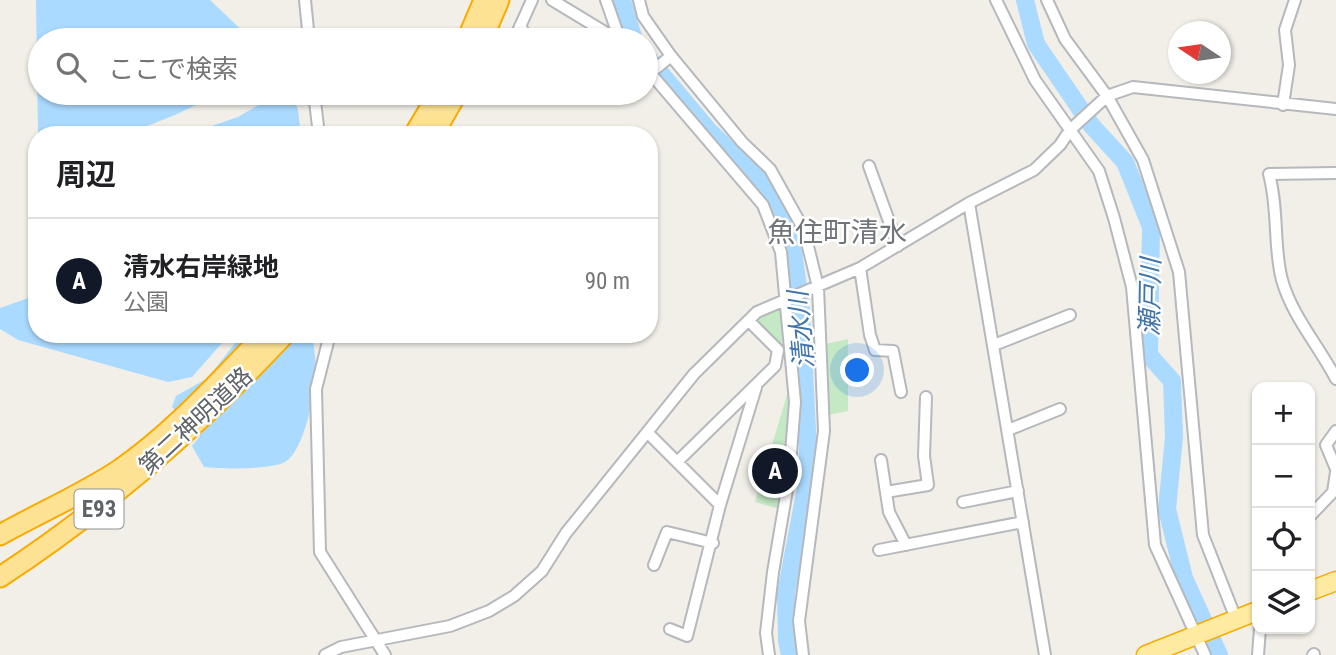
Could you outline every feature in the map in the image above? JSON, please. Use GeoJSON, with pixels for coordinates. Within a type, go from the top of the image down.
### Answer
{"type":"FeatureCollection","features":[{"type":"Feature","properties":{"kind":"highway"},"geometry":{"type":"LineString","coordinates":[[472,28],[484,0]]}},
{"type":"Feature","properties":{"kind":"highway"},"geometry":{"type":"LineString","coordinates":[[487,28],[499,0]]}},
{"type":"Feature","properties":{"kind":"highway"},"geometry":{"type":"LineString","coordinates":[[419,126],[432,105]]}},
{"type":"Feature","properties":{"kind":"highway"},"geometry":{"type":"LineString","coordinates":[[438,126],[450,105]]}},
{"type":"Feature","properties":{"kind":"highway","name":"第二神明道路"},"geometry":{"type":"LineString","coordinates":[[0,535],[119,470],[185,425],[257,343]]}},
{"type":"Feature","properties":{"kind":"highway","name":"第二神明道路"},"geometry":{"type":"LineString","coordinates":[[0,577],[94,512],[275,343]]}},
{"type":"Feature","properties":{"kind":"highway"},"geometry":{"type":"LineString","coordinates":[[1315,589],[1336,581]]}},
{"type":"Feature","properties":{"kind":"highway"},"geometry":{"type":"LineString","coordinates":[[1146,655],[1252,613]]}},
{"type":"Feature","properties":{"kind":"street"},"geometry":{"type":"LineString","coordinates":[[305,0],[308,28]]}},
{"type":"Feature","properties":{"kind":"street"},"geometry":{"type":"LineString","coordinates":[[520,26],[532,0]]}},
{"type":"Feature","properties":{"kind":"street"},"geometry":{"type":"LineString","coordinates":[[552,0],[599,28]]}},
{"type":"Feature","properties":{"kind":"street"},"geometry":{"type":"LineString","coordinates":[[606,0],[614,28]]}},
{"type":"Feature","properties":{"kind":"street"},"geometry":{"type":"LineString","coordinates":[[639,0],[643,16],[651,28]]}},
{"type":"Feature","properties":{"kind":"street"},"geometry":{"type":"LineString","coordinates":[[996,0],[1035,80],[1072,128],[1099,171],[1132,287],[1155,545],[1205,655]]}},
{"type":"Feature","properties":{"kind":"street"},"geometry":{"type":"LineString","coordinates":[[1047,0],[1065,39],[1143,160],[1179,272],[1203,535],[1236,619]]}},
{"type":"Feature","properties":{"kind":"street"},"geometry":{"type":"LineString","coordinates":[[1283,104],[1289,65],[1285,30],[1295,0]]}},
{"type":"Feature","properties":{"kind":"street"},"geometry":{"type":"LineString","coordinates":[[658,37],[742,142],[771,169],[804,230],[818,287],[824,431],[799,621],[803,655]]}},
{"type":"Feature","properties":{"kind":"street"},"geometry":{"type":"LineString","coordinates":[[658,64],[671,56]]}},
{"type":"Feature","properties":{"kind":"street"},"geometry":{"type":"LineString","coordinates":[[658,82],[763,205],[781,252],[794,412],[789,478],[766,633],[769,655]]}},
{"type":"Feature","properties":{"kind":"street"},"geometry":{"type":"LineString","coordinates":[[325,655],[341,647],[450,626],[489,611],[514,596],[542,571],[566,533],[694,374],[757,312],[860,268],[969,203],[1034,170],[1060,145],[1072,128],[1106,99],[1133,87],[1336,109]]}},
{"type":"Feature","properties":{"kind":"street"},"geometry":{"type":"LineString","coordinates":[[315,105],[318,126]]}},
{"type":"Feature","properties":{"kind":"street"},"geometry":{"type":"LineString","coordinates":[[869,166],[898,246]]}},
{"type":"Feature","properties":{"kind":"street"},"geometry":{"type":"LineString","coordinates":[[1336,173],[1269,174],[1276,202],[1283,282],[1292,305],[1336,379]]}},
{"type":"Feature","properties":{"kind":"street"},"geometry":{"type":"LineString","coordinates":[[969,203],[1045,655]]}},
{"type":"Feature","properties":{"kind":"street"},"geometry":{"type":"LineString","coordinates":[[860,268],[875,351],[893,351],[901,392]]}},
{"type":"Feature","properties":{"kind":"street"},"geometry":{"type":"LineString","coordinates":[[994,345],[1070,315]]}},
{"type":"Feature","properties":{"kind":"street"},"geometry":{"type":"LineString","coordinates":[[677,462],[775,366],[778,351],[749,321]]}},
{"type":"Feature","properties":{"kind":"street"},"geometry":{"type":"LineString","coordinates":[[328,343],[316,389],[320,552],[385,655]]}},
{"type":"Feature","properties":{"kind":"street"},"geometry":{"type":"LineString","coordinates":[[670,629],[687,636],[713,543],[720,505],[757,384]]}},
{"type":"Feature","properties":{"kind":"street"},"geometry":{"type":"LineString","coordinates":[[886,492],[928,485],[924,456],[926,397]]}},
{"type":"Feature","properties":{"kind":"street"},"geometry":{"type":"LineString","coordinates":[[1008,430],[1060,409]]}},
{"type":"Feature","properties":{"kind":"street"},"geometry":{"type":"LineString","coordinates":[[1315,511],[1333,492],[1336,470],[1326,445],[1336,431]]}},
{"type":"Feature","properties":{"kind":"street"},"geometry":{"type":"LineString","coordinates":[[647,432],[720,505]]}},
{"type":"Feature","properties":{"kind":"street"},"geometry":{"type":"LineString","coordinates":[[881,460],[889,512],[906,545]]}},
{"type":"Feature","properties":{"kind":"street"},"geometry":{"type":"LineString","coordinates":[[963,502],[1018,491]]}},
{"type":"Feature","properties":{"kind":"street"},"geometry":{"type":"LineString","coordinates":[[879,550],[1023,523]]}},
{"type":"Feature","properties":{"kind":"street"},"geometry":{"type":"LineString","coordinates":[[654,565],[667,532],[713,543]]}},
{"type":"Feature","properties":{"kind":"street"},"geometry":{"type":"LineString","coordinates":[[1258,655],[1260,634]]}},
{"type":"Feature","properties":{"kind":"green space"},"geometry":{"type":"Polygon","coordinates":[[[782,305],[782,348],[757,322],[758,318],[782,305]]]}},
{"type":"Feature","properties":{"kind":"green space"},"geometry":{"type":"Polygon","coordinates":[[[848,339],[848,411],[827,415],[826,344],[848,339]]]}},
{"type":"Feature","properties":{"kind":"green space"},"geometry":{"type":"Polygon","coordinates":[[[789,388],[789,440],[780,509],[755,502],[789,388]]]}},
{"type":"Feature","properties":{"kind":"water"},"geometry":{"type":"Polygon","coordinates":[[[36,0],[210,0],[239,28],[36,28],[36,0]]]}},
{"type":"Feature","properties":{"kind":"water"},"geometry":{"type":"Polygon","coordinates":[[[38,105],[196,105],[147,126],[38,126],[38,105]]]}},
{"type":"Feature","properties":{"kind":"water"},"geometry":{"type":"Polygon","coordinates":[[[258,105],[296,105],[300,126],[212,126],[238,117],[258,105]]]}},
{"type":"Feature","properties":{"kind":"water"},"geometry":{"type":"Polygon","coordinates":[[[28,298],[28,343],[0,329],[0,308],[28,298]]]}},
{"type":"Feature","properties":{"kind":"water"},"geometry":{"type":"Polygon","coordinates":[[[29,343],[222,343],[192,377],[168,382],[29,343]]]}},
{"type":"Feature","properties":{"kind":"water"},"geometry":{"type":"Polygon","coordinates":[[[235,343],[313,343],[316,372],[313,394],[303,434],[292,456],[278,465],[258,468],[204,467],[192,446],[200,436],[172,407],[176,396],[208,378],[235,343]]]}},
{"type":"Feature","properties":{"kind":"waterway","name":"清水川"},"geometry":{"type":"LineString","coordinates":[[622,0],[630,28]]}},
{"type":"Feature","properties":{"kind":"waterway","name":"瀬戸川"},"geometry":{"type":"LineString","coordinates":[[1025,0],[1036,44],[1092,126],[1125,162],[1151,227],[1149,355],[1172,381],[1174,437],[1167,509],[1184,578],[1219,655]]}},
{"type":"Feature","properties":{"kind":"waterway","name":"清水川"},"geometry":{"type":"LineString","coordinates":[[658,70],[709,131],[760,180],[790,230],[801,309],[808,450],[806,488],[786,593],[790,655]]}},
{"type":"Feature","properties":{"kind":"place","name":"清水右岸緑地"},"geometry":{"type":"Point","coordinates":[775,471]}},
{"type":"Feature","properties":{"kind":"district","name":"魚住町清水"},"geometry":{"type":"Point","coordinates":[837,232]}}]}
